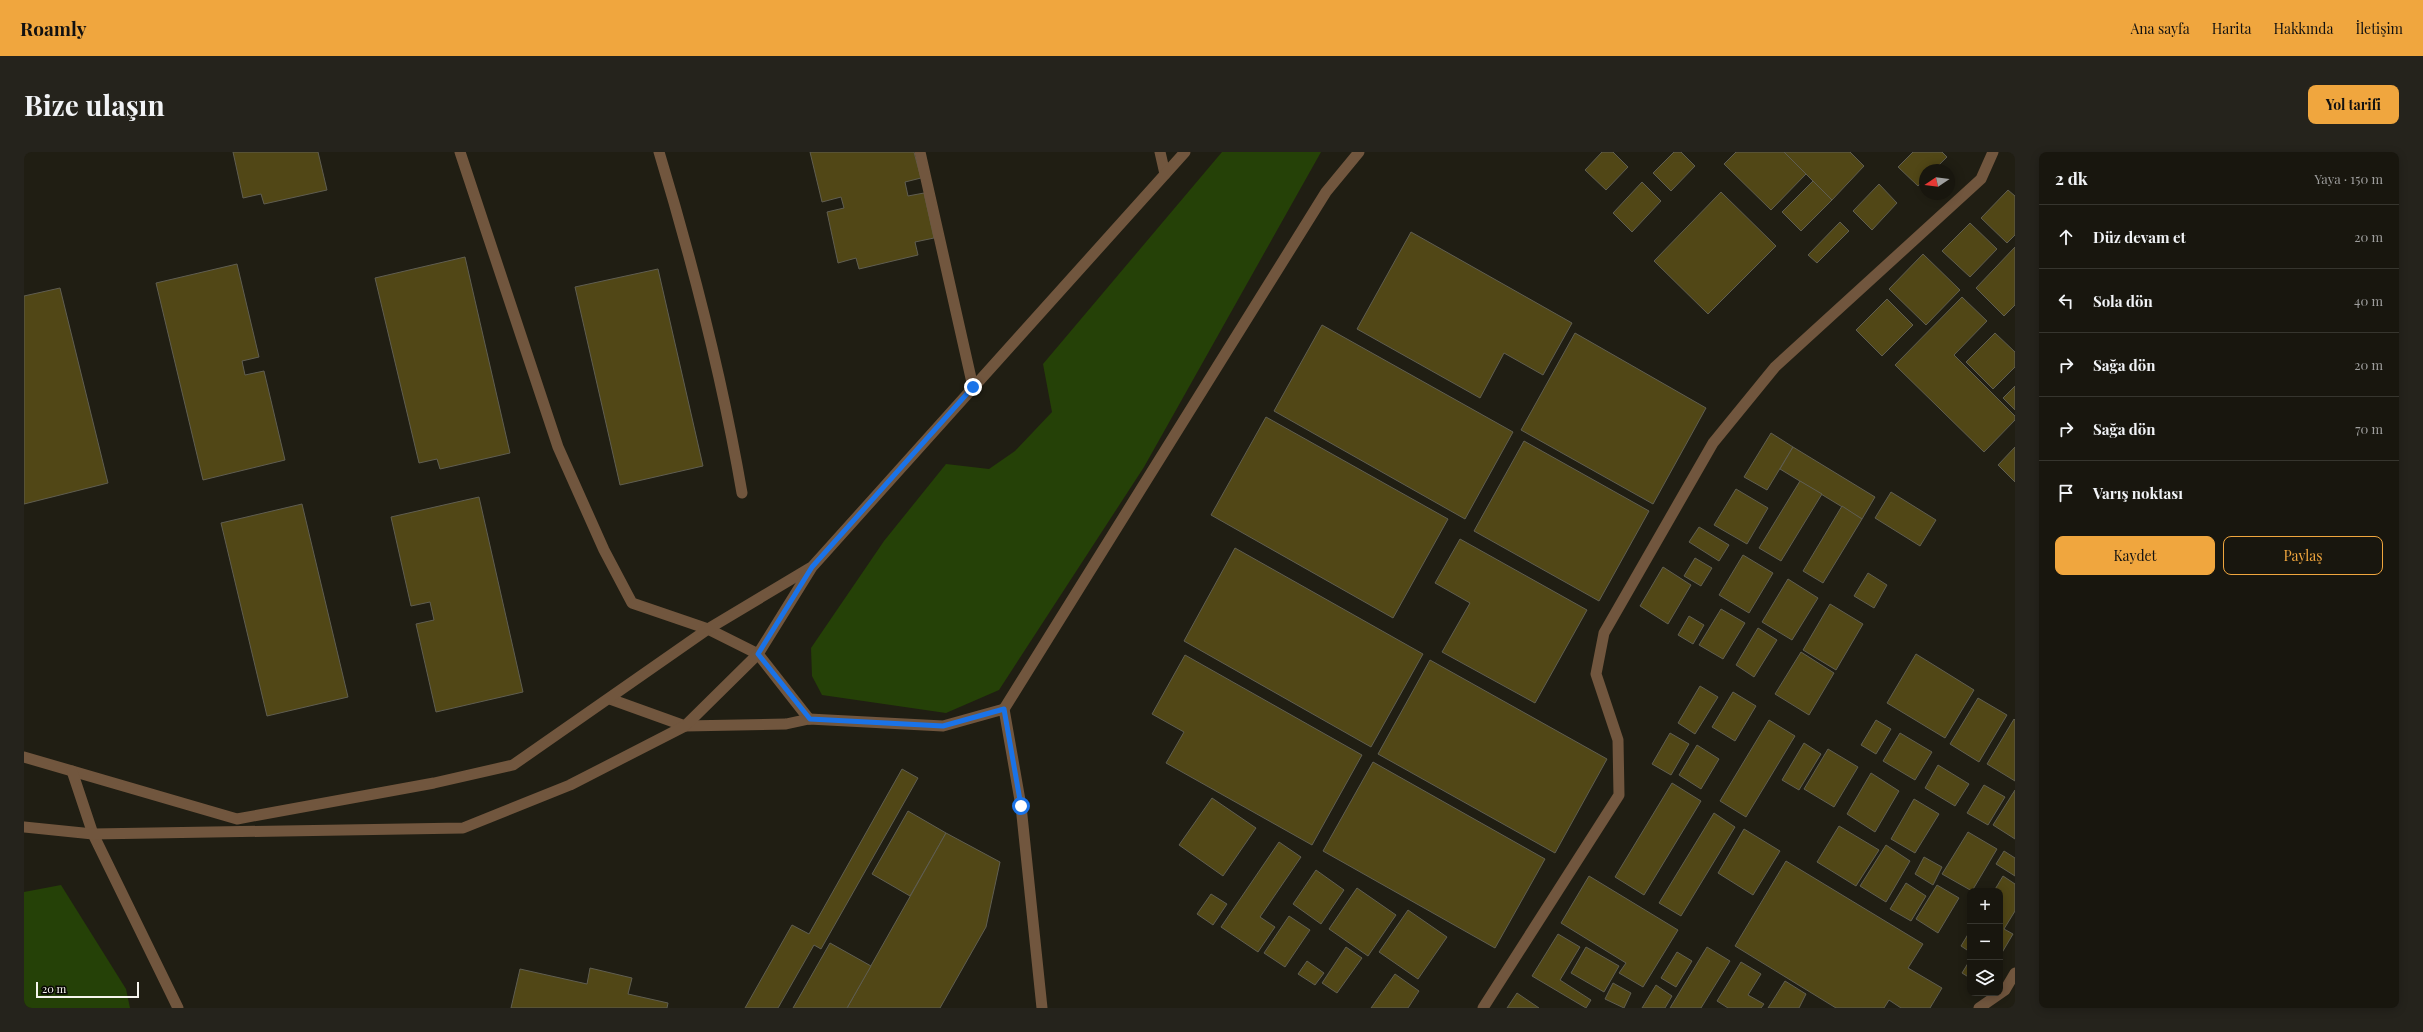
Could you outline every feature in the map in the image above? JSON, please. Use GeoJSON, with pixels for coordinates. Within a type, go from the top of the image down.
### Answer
{"type":"FeatureCollection","features":[{"type":"Feature","properties":{"kind":"street"},"geometry":{"type":"LineString","coordinates":[[460,152],[558,447],[611,563],[632,603],[708,629],[758,654],[810,719]]}},
{"type":"Feature","properties":{"kind":"street"},"geometry":{"type":"LineString","coordinates":[[659,152],[687,243],[725,397],[742,493]]}},
{"type":"Feature","properties":{"kind":"street"},"geometry":{"type":"LineString","coordinates":[[920,152],[973,387]]}},
{"type":"Feature","properties":{"kind":"street"},"geometry":{"type":"LineString","coordinates":[[1160,152],[1165,174]]}},
{"type":"Feature","properties":{"kind":"street"},"geometry":{"type":"LineString","coordinates":[[24,827],[93,834],[463,828],[570,785],[685,726],[758,654],[812,567],[1185,152]]}},
{"type":"Feature","properties":{"kind":"street"},"geometry":{"type":"LineString","coordinates":[[1042,1008],[1021,806],[1004,709],[1326,192],[1359,152]]}},
{"type":"Feature","properties":{"kind":"street"},"geometry":{"type":"LineString","coordinates":[[1483,1008],[1619,795],[1618,740],[1596,674],[1604,633],[1713,443],[1775,367],[1981,179],[1993,152]]}},
{"type":"Feature","properties":{"kind":"street"},"geometry":{"type":"LineString","coordinates":[[24,757],[237,819],[434,783],[513,765],[610,699],[708,629],[812,567]]}},
{"type":"Feature","properties":{"kind":"street"},"geometry":{"type":"LineString","coordinates":[[610,699],[685,726],[786,724],[810,719],[943,726],[1004,709]]}},
{"type":"Feature","properties":{"kind":"street"},"geometry":{"type":"LineString","coordinates":[[72,771],[93,834],[178,1008]]}},
{"type":"Feature","properties":{"kind":"street"},"geometry":{"type":"LineString","coordinates":[[1979,1008],[2005,990],[2015,974]]}},
{"type":"Feature","properties":{"kind":"green space"},"geometry":{"type":"Polygon","coordinates":[[[1222,152],[1321,152],[1144,467],[999,690],[946,713],[822,695],[812,676],[811,648],[884,541],[946,464],[989,469],[1015,451],[1052,412],[1043,364],[1222,152]]]}},
{"type":"Feature","properties":{"kind":"green space"},"geometry":{"type":"Polygon","coordinates":[[[61,885],[126,989],[130,1008],[24,1008],[24,892],[61,885]]]}},
{"type":"Feature","properties":{"kind":"building"},"geometry":{"type":"Polygon","coordinates":[[[233,152],[318,152],[327,190],[264,204],[261,194],[243,198],[233,152]]]}},
{"type":"Feature","properties":{"kind":"building"},"geometry":{"type":"Polygon","coordinates":[[[810,152],[914,152],[921,178],[905,182],[908,196],[924,193],[934,238],[915,242],[918,255],[859,269],[856,258],[838,263],[827,212],[844,208],[841,197],[822,202],[810,152]]]}},
{"type":"Feature","properties":{"kind":"building"},"geometry":{"type":"Polygon","coordinates":[[[1602,152],[1613,152],[1628,167],[1606,190],[1585,170],[1602,152]]]}},
{"type":"Feature","properties":{"kind":"building"},"geometry":{"type":"Polygon","coordinates":[[[1674,152],[1681,152],[1695,166],[1671,191],[1653,173],[1674,152]]]}},
{"type":"Feature","properties":{"kind":"building"},"geometry":{"type":"Polygon","coordinates":[[[1736,152],[1784,152],[1806,174],[1771,210],[1724,164],[1736,152]]]}},
{"type":"Feature","properties":{"kind":"building"},"geometry":{"type":"Polygon","coordinates":[[[1784,152],[1850,152],[1864,166],[1832,200],[1784,152]]]}},
{"type":"Feature","properties":{"kind":"building"},"geometry":{"type":"Polygon","coordinates":[[[1913,152],[1942,152],[1947,157],[1940,164],[1919,164],[1918,186],[1898,167],[1913,152]]]}},
{"type":"Feature","properties":{"kind":"building"},"geometry":{"type":"Polygon","coordinates":[[[1813,181],[1832,200],[1801,231],[1782,212],[1813,181]]]}},
{"type":"Feature","properties":{"kind":"building"},"geometry":{"type":"Polygon","coordinates":[[[1642,182],[1661,201],[1632,232],[1613,213],[1642,182]]]}},
{"type":"Feature","properties":{"kind":"building"},"geometry":{"type":"Polygon","coordinates":[[[1879,184],[1897,203],[1872,230],[1853,211],[1879,184]]]}},
{"type":"Feature","properties":{"kind":"building"},"geometry":{"type":"Polygon","coordinates":[[[2008,190],[2015,196],[2015,235],[2007,243],[1981,218],[2008,190]]]}},
{"type":"Feature","properties":{"kind":"building"},"geometry":{"type":"Polygon","coordinates":[[[1721,192],[1776,246],[1708,314],[1654,261],[1721,192]]]}},
{"type":"Feature","properties":{"kind":"building"},"geometry":{"type":"Polygon","coordinates":[[[1840,222],[1849,231],[1817,263],[1808,255],[1840,222]]]}},
{"type":"Feature","properties":{"kind":"building"},"geometry":{"type":"Polygon","coordinates":[[[1970,223],[1997,249],[1970,277],[1942,251],[1970,223]]]}},
{"type":"Feature","properties":{"kind":"building"},"geometry":{"type":"Polygon","coordinates":[[[1411,232],[1572,323],[1543,375],[1504,353],[1480,398],[1357,329],[1411,232]]]}},
{"type":"Feature","properties":{"kind":"building"},"geometry":{"type":"Polygon","coordinates":[[[2015,247],[2015,305],[2004,316],[1976,288],[2015,247]]]}},
{"type":"Feature","properties":{"kind":"building"},"geometry":{"type":"Polygon","coordinates":[[[1923,254],[1960,290],[1926,325],[1889,289],[1923,254]]]}},
{"type":"Feature","properties":{"kind":"building"},"geometry":{"type":"Polygon","coordinates":[[[465,257],[510,453],[440,469],[437,459],[419,463],[375,278],[465,257]]]}},
{"type":"Feature","properties":{"kind":"building"},"geometry":{"type":"Polygon","coordinates":[[[237,264],[259,357],[242,361],[245,375],[264,371],[285,460],[203,480],[156,283],[237,264]]]}},
{"type":"Feature","properties":{"kind":"building"},"geometry":{"type":"Polygon","coordinates":[[[658,269],[703,466],[620,485],[575,287],[658,269]]]}},
{"type":"Feature","properties":{"kind":"building"},"geometry":{"type":"Polygon","coordinates":[[[60,288],[108,483],[24,504],[24,296],[60,288]]]}},
{"type":"Feature","properties":{"kind":"building"},"geometry":{"type":"Polygon","coordinates":[[[1962,297],[1987,321],[1954,355],[2015,416],[2015,420],[1984,452],[1895,365],[1962,297]]]}},
{"type":"Feature","properties":{"kind":"building"},"geometry":{"type":"Polygon","coordinates":[[[1887,299],[1913,325],[1882,356],[1856,330],[1887,299]]]}},
{"type":"Feature","properties":{"kind":"building"},"geometry":{"type":"Polygon","coordinates":[[[1322,325],[1513,432],[1465,519],[1274,411],[1322,325]]]}},
{"type":"Feature","properties":{"kind":"building"},"geometry":{"type":"Polygon","coordinates":[[[1575,333],[1706,408],[1653,504],[1521,430],[1575,333]]]}},
{"type":"Feature","properties":{"kind":"building"},"geometry":{"type":"Polygon","coordinates":[[[1995,333],[2015,352],[2015,367],[1993,389],[1966,362],[1995,333]]]}},
{"type":"Feature","properties":{"kind":"building"},"geometry":{"type":"Polygon","coordinates":[[[2015,386],[2015,410],[2003,398],[2015,386]]]}},
{"type":"Feature","properties":{"kind":"building"},"geometry":{"type":"Polygon","coordinates":[[[1266,417],[1448,519],[1393,618],[1211,515],[1266,417]]]}},
{"type":"Feature","properties":{"kind":"building"},"geometry":{"type":"Polygon","coordinates":[[[1771,433],[1793,447],[1767,490],[1744,477],[1771,433]]]}},
{"type":"Feature","properties":{"kind":"building"},"geometry":{"type":"Polygon","coordinates":[[[1524,441],[1649,511],[1599,601],[1474,531],[1524,441]]]}},
{"type":"Feature","properties":{"kind":"building"},"geometry":{"type":"Polygon","coordinates":[[[1793,447],[1875,497],[1862,519],[1780,469],[1793,447]]]}},
{"type":"Feature","properties":{"kind":"building"},"geometry":{"type":"Polygon","coordinates":[[[2015,447],[2015,482],[1998,465],[2015,447]]]}},
{"type":"Feature","properties":{"kind":"building"},"geometry":{"type":"Polygon","coordinates":[[[1800,481],[1822,494],[1781,561],[1759,548],[1800,481]]]}},
{"type":"Feature","properties":{"kind":"building"},"geometry":{"type":"Polygon","coordinates":[[[1736,489],[1768,508],[1747,544],[1714,525],[1736,489]]]}},
{"type":"Feature","properties":{"kind":"building"},"geometry":{"type":"Polygon","coordinates":[[[1891,492],[1936,520],[1920,546],[1875,518],[1891,492]]]}},
{"type":"Feature","properties":{"kind":"building"},"geometry":{"type":"Polygon","coordinates":[[[479,497],[523,692],[436,712],[416,624],[434,620],[430,602],[411,606],[391,517],[479,497]]]}},
{"type":"Feature","properties":{"kind":"building"},"geometry":{"type":"Polygon","coordinates":[[[302,504],[348,697],[267,716],[221,523],[302,504]]]}},
{"type":"Feature","properties":{"kind":"building"},"geometry":{"type":"Polygon","coordinates":[[[1842,506],[1862,519],[1823,583],[1803,571],[1842,506]]]}},
{"type":"Feature","properties":{"kind":"building"},"geometry":{"type":"Polygon","coordinates":[[[1699,527],[1729,545],[1719,561],[1689,542],[1699,527]]]}},
{"type":"Feature","properties":{"kind":"building"},"geometry":{"type":"Polygon","coordinates":[[[1460,539],[1587,610],[1535,703],[1442,652],[1470,603],[1435,583],[1460,539]]]}},
{"type":"Feature","properties":{"kind":"building"},"geometry":{"type":"Polygon","coordinates":[[[1235,548],[1423,654],[1371,747],[1184,641],[1235,548]]]}},
{"type":"Feature","properties":{"kind":"building"},"geometry":{"type":"Polygon","coordinates":[[[1743,555],[1773,573],[1749,613],[1719,595],[1743,555]]]}},
{"type":"Feature","properties":{"kind":"building"},"geometry":{"type":"Polygon","coordinates":[[[1695,558],[1712,568],[1701,586],[1684,576],[1695,558]]]}},
{"type":"Feature","properties":{"kind":"building"},"geometry":{"type":"Polygon","coordinates":[[[1663,567],[1691,585],[1668,624],[1640,606],[1663,567]]]}},
{"type":"Feature","properties":{"kind":"building"},"geometry":{"type":"Polygon","coordinates":[[[1868,573],[1887,585],[1874,608],[1854,596],[1868,573]]]}},
{"type":"Feature","properties":{"kind":"building"},"geometry":{"type":"Polygon","coordinates":[[[1788,579],[1818,598],[1792,640],[1762,622],[1788,579]]]}},
{"type":"Feature","properties":{"kind":"building"},"geometry":{"type":"Polygon","coordinates":[[[1830,604],[1863,624],[1836,670],[1803,650],[1830,604]]]}},
{"type":"Feature","properties":{"kind":"building"},"geometry":{"type":"Polygon","coordinates":[[[1721,609],[1745,623],[1723,659],[1699,645],[1721,609]]]}},
{"type":"Feature","properties":{"kind":"building"},"geometry":{"type":"Polygon","coordinates":[[[1689,616],[1704,625],[1693,644],[1678,635],[1689,616]]]}},
{"type":"Feature","properties":{"kind":"building"},"geometry":{"type":"Polygon","coordinates":[[[1758,628],[1777,640],[1754,677],[1736,665],[1758,628]]]}},
{"type":"Feature","properties":{"kind":"building"},"geometry":{"type":"Polygon","coordinates":[[[1801,652],[1834,673],[1809,715],[1775,694],[1801,652]]]}},
{"type":"Feature","properties":{"kind":"building"},"geometry":{"type":"Polygon","coordinates":[[[1916,654],[1974,690],[1945,738],[1887,703],[1916,654]]]}},
{"type":"Feature","properties":{"kind":"building"},"geometry":{"type":"Polygon","coordinates":[[[1185,655],[1362,755],[1312,845],[1166,763],[1184,732],[1152,714],[1185,655]]]}},
{"type":"Feature","properties":{"kind":"building"},"geometry":{"type":"Polygon","coordinates":[[[1430,660],[1607,759],[1555,853],[1378,754],[1430,660]]]}},
{"type":"Feature","properties":{"kind":"building"},"geometry":{"type":"Polygon","coordinates":[[[1700,686],[1718,697],[1695,734],[1678,723],[1700,686]]]}},
{"type":"Feature","properties":{"kind":"building"},"geometry":{"type":"Polygon","coordinates":[[[1733,692],[1756,706],[1735,741],[1712,727],[1733,692]]]}},
{"type":"Feature","properties":{"kind":"building"},"geometry":{"type":"Polygon","coordinates":[[[1978,698],[2007,715],[1979,762],[1950,744],[1978,698]]]}},
{"type":"Feature","properties":{"kind":"building"},"geometry":{"type":"Polygon","coordinates":[[[2014,719],[2015,720],[2015,781],[1987,764],[2014,719]]]}},
{"type":"Feature","properties":{"kind":"building"},"geometry":{"type":"Polygon","coordinates":[[[1769,720],[1795,736],[1746,817],[1720,801],[1769,720]]]}},
{"type":"Feature","properties":{"kind":"building"},"geometry":{"type":"Polygon","coordinates":[[[1876,720],[1891,729],[1876,754],[1861,745],[1876,720]]]}},
{"type":"Feature","properties":{"kind":"building"},"geometry":{"type":"Polygon","coordinates":[[[1670,733],[1689,744],[1671,775],[1652,764],[1670,733]]]}},
{"type":"Feature","properties":{"kind":"building"},"geometry":{"type":"Polygon","coordinates":[[[1900,733],[1932,752],[1915,780],[1883,761],[1900,733]]]}},
{"type":"Feature","properties":{"kind":"building"},"geometry":{"type":"Polygon","coordinates":[[[1804,743],[1821,754],[1799,790],[1782,780],[1804,743]]]}},
{"type":"Feature","properties":{"kind":"building"},"geometry":{"type":"Polygon","coordinates":[[[1697,745],[1719,759],[1701,789],[1679,775],[1697,745]]]}},
{"type":"Feature","properties":{"kind":"building"},"geometry":{"type":"Polygon","coordinates":[[[1828,749],[1858,767],[1834,807],[1804,789],[1828,749]]]}},
{"type":"Feature","properties":{"kind":"building"},"geometry":{"type":"Polygon","coordinates":[[[1373,762],[1545,859],[1495,948],[1323,851],[1373,762]]]}},
{"type":"Feature","properties":{"kind":"building"},"geometry":{"type":"Polygon","coordinates":[[[1938,765],[1969,784],[1955,806],[1925,788],[1938,765]]]}},
{"type":"Feature","properties":{"kind":"building"},"geometry":{"type":"Polygon","coordinates":[[[902,769],[918,778],[821,949],[814,945],[778,1008],[745,1008],[792,925],[809,934],[902,769]]]}},
{"type":"Feature","properties":{"kind":"building"},"geometry":{"type":"Polygon","coordinates":[[[1871,773],[1899,791],[1875,832],[1847,814],[1871,773]]]}},
{"type":"Feature","properties":{"kind":"building"},"geometry":{"type":"Polygon","coordinates":[[[1672,783],[1701,801],[1644,895],[1615,877],[1672,783]]]}},
{"type":"Feature","properties":{"kind":"building"},"geometry":{"type":"Polygon","coordinates":[[[1984,785],[2005,797],[1988,825],[1967,813],[1984,785]]]}},
{"type":"Feature","properties":{"kind":"building"},"geometry":{"type":"Polygon","coordinates":[[[2015,790],[2015,839],[1993,825],[2015,790]]]}},
{"type":"Feature","properties":{"kind":"building"},"geometry":{"type":"Polygon","coordinates":[[[1212,798],[1256,828],[1223,876],[1179,845],[1212,798]]]}},
{"type":"Feature","properties":{"kind":"building"},"geometry":{"type":"Polygon","coordinates":[[[1914,799],[1939,814],[1915,853],[1891,839],[1914,799]]]}},
{"type":"Feature","properties":{"kind":"building"},"geometry":{"type":"Polygon","coordinates":[[[908,811],[946,833],[910,896],[872,874],[908,811]]]}},
{"type":"Feature","properties":{"kind":"building"},"geometry":{"type":"Polygon","coordinates":[[[1714,813],[1735,827],[1681,916],[1659,903],[1714,813]]]}},
{"type":"Feature","properties":{"kind":"building"},"geometry":{"type":"Polygon","coordinates":[[[1839,826],[1879,850],[1856,886],[1817,862],[1839,826]]]}},
{"type":"Feature","properties":{"kind":"building"},"geometry":{"type":"Polygon","coordinates":[[[1744,829],[1780,851],[1753,895],[1718,873],[1744,829]]]}},
{"type":"Feature","properties":{"kind":"building"},"geometry":{"type":"Polygon","coordinates":[[[1968,832],[1997,849],[1974,888],[1967,888],[1942,874],[1968,832]]]}},
{"type":"Feature","properties":{"kind":"building"},"geometry":{"type":"Polygon","coordinates":[[[946,833],[1000,862],[986,927],[940,1008],[847,1008],[946,833]]]}},
{"type":"Feature","properties":{"kind":"building"},"geometry":{"type":"Polygon","coordinates":[[[1279,842],[1301,857],[1260,917],[1275,927],[1258,952],[1221,927],[1279,842]]]}},
{"type":"Feature","properties":{"kind":"building"},"geometry":{"type":"Polygon","coordinates":[[[1886,845],[1910,861],[1886,902],[1860,886],[1886,845]]]}},
{"type":"Feature","properties":{"kind":"building"},"geometry":{"type":"Polygon","coordinates":[[[2004,851],[2015,858],[2015,876],[1996,864],[2004,851]]]}},
{"type":"Feature","properties":{"kind":"building"},"geometry":{"type":"Polygon","coordinates":[[[1924,857],[1942,867],[1933,885],[1915,874],[1924,857]]]}},
{"type":"Feature","properties":{"kind":"building"},"geometry":{"type":"Polygon","coordinates":[[[1786,861],[1923,944],[1908,968],[1942,988],[1930,1008],[1901,1008],[1889,1000],[1884,1008],[1836,1008],[1735,946],[1786,861]]]}},
{"type":"Feature","properties":{"kind":"building"},"geometry":{"type":"Polygon","coordinates":[[[1316,870],[1344,890],[1321,924],[1293,904],[1316,870]]]}},
{"type":"Feature","properties":{"kind":"building"},"geometry":{"type":"Polygon","coordinates":[[[1589,876],[1678,930],[1643,987],[1619,973],[1626,963],[1561,923],[1589,876]]]}},
{"type":"Feature","properties":{"kind":"building"},"geometry":{"type":"Polygon","coordinates":[[[2003,876],[2015,884],[2015,911],[2004,929],[2013,934],[2003,951],[2003,888],[1996,888],[2003,876]]]}},
{"type":"Feature","properties":{"kind":"building"},"geometry":{"type":"Polygon","coordinates":[[[1906,883],[1926,896],[1911,921],[1890,909],[1906,883]]]}},
{"type":"Feature","properties":{"kind":"building"},"geometry":{"type":"Polygon","coordinates":[[[1937,885],[1959,898],[1938,933],[1916,919],[1937,885]]]}},
{"type":"Feature","properties":{"kind":"building"},"geometry":{"type":"Polygon","coordinates":[[[1357,888],[1396,915],[1368,956],[1329,929],[1357,888]]]}},
{"type":"Feature","properties":{"kind":"building"},"geometry":{"type":"Polygon","coordinates":[[[1211,894],[1227,904],[1213,925],[1197,914],[1211,894]]]}},
{"type":"Feature","properties":{"kind":"building"},"geometry":{"type":"Polygon","coordinates":[[[1408,910],[1447,937],[1418,979],[1379,952],[1408,910]]]}},
{"type":"Feature","properties":{"kind":"building"},"geometry":{"type":"Polygon","coordinates":[[[1289,916],[1310,930],[1285,967],[1264,953],[1289,916]]]}},
{"type":"Feature","properties":{"kind":"building"},"geometry":{"type":"Polygon","coordinates":[[[1558,934],[1580,947],[1560,980],[1591,1000],[1586,1008],[1532,976],[1558,934]]]}},
{"type":"Feature","properties":{"kind":"building"},"geometry":{"type":"Polygon","coordinates":[[[1967,936],[1967,950],[1961,946],[1967,936]]]}},
{"type":"Feature","properties":{"kind":"building"},"geometry":{"type":"Polygon","coordinates":[[[830,943],[871,966],[847,1008],[793,1008],[830,943]]]}},
{"type":"Feature","properties":{"kind":"building"},"geometry":{"type":"Polygon","coordinates":[[[1346,947],[1362,958],[1337,993],[1322,983],[1346,947]]]}},
{"type":"Feature","properties":{"kind":"building"},"geometry":{"type":"Polygon","coordinates":[[[1586,947],[1619,966],[1604,992],[1571,973],[1586,947]]]}},
{"type":"Feature","properties":{"kind":"building"},"geometry":{"type":"Polygon","coordinates":[[[1707,947],[1730,961],[1701,1008],[1670,1008],[1707,947]]]}},
{"type":"Feature","properties":{"kind":"building"},"geometry":{"type":"Polygon","coordinates":[[[1677,952],[1692,961],[1676,987],[1661,978],[1677,952]]]}},
{"type":"Feature","properties":{"kind":"building"},"geometry":{"type":"Polygon","coordinates":[[[1307,961],[1324,973],[1315,985],[1298,974],[1307,961]]]}},
{"type":"Feature","properties":{"kind":"building"},"geometry":{"type":"Polygon","coordinates":[[[1741,962],[1761,974],[1748,995],[1764,1004],[1761,1008],[1728,1008],[1717,1001],[1741,962]]]}},
{"type":"Feature","properties":{"kind":"building"},"geometry":{"type":"Polygon","coordinates":[[[1967,965],[1967,976],[1962,973],[1967,965]]]}},
{"type":"Feature","properties":{"kind":"building"},"geometry":{"type":"Polygon","coordinates":[[[590,968],[632,978],[628,994],[668,1003],[667,1008],[511,1008],[520,969],[587,984],[590,968]]]}},
{"type":"Feature","properties":{"kind":"building"},"geometry":{"type":"Polygon","coordinates":[[[1395,974],[1419,991],[1408,1008],[1371,1008],[1395,974]]]}},
{"type":"Feature","properties":{"kind":"building"},"geometry":{"type":"Polygon","coordinates":[[[1785,981],[1806,994],[1799,1008],[1768,1008],[1785,981]]]}},
{"type":"Feature","properties":{"kind":"building"},"geometry":{"type":"Polygon","coordinates":[[[1613,983],[1631,993],[1624,1008],[1605,999],[1613,983]]]}},
{"type":"Feature","properties":{"kind":"building"},"geometry":{"type":"Polygon","coordinates":[[[1656,985],[1672,996],[1665,1008],[1642,1008],[1656,985]]]}},
{"type":"Feature","properties":{"kind":"building"},"geometry":{"type":"Polygon","coordinates":[[[1517,993],[1539,1008],[1507,1008],[1517,993]]]}},
{"type":"Feature","properties":{"kind":"route"},"geometry":{"type":"LineString","coordinates":[[973,387],[812,567],[758,654],[810,719],[943,726],[1004,709],[1021,806]]}}]}
